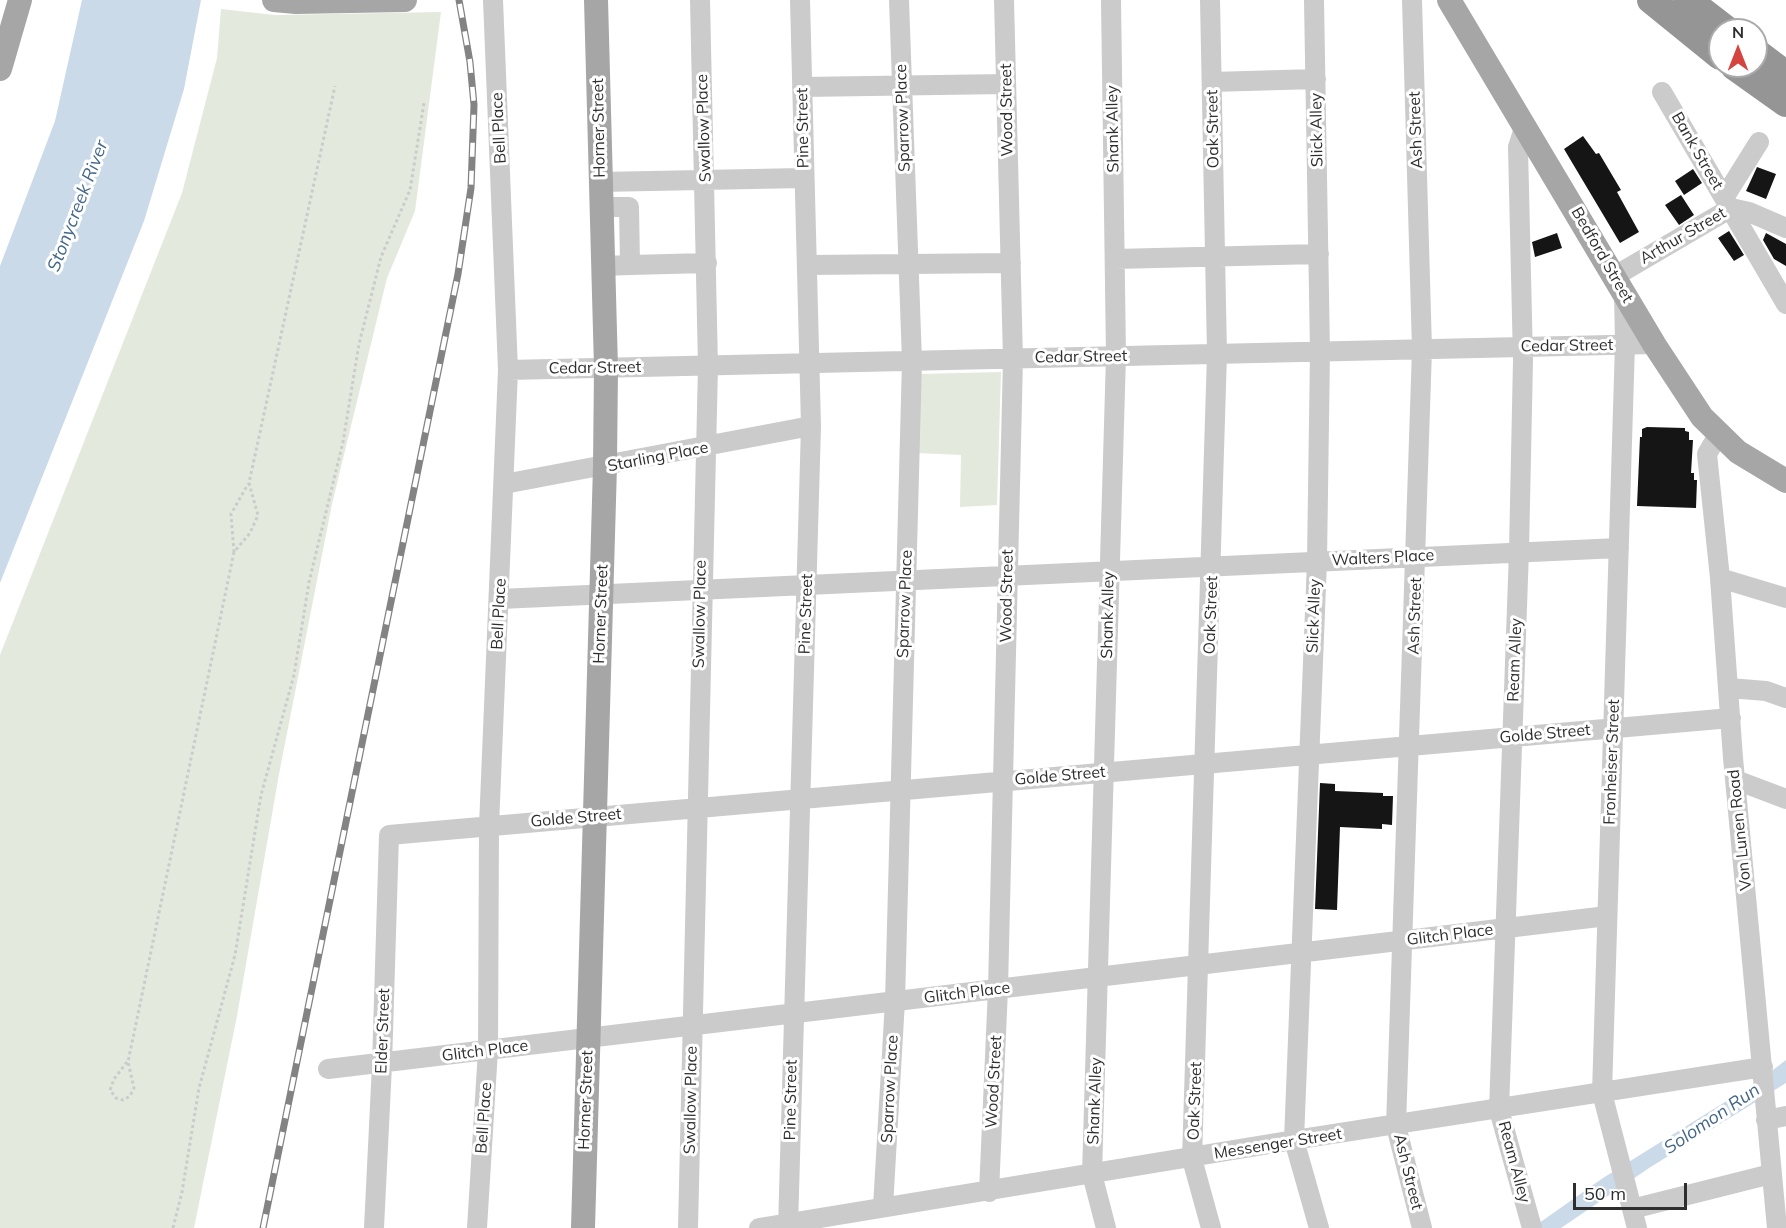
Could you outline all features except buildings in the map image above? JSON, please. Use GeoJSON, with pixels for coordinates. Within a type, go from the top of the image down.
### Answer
{"type":"FeatureCollection","features":[{"type":"Feature","properties":{"kind":"highway"},"geometry":{"type":"LineString","coordinates":[[1651,0],[1708,46]]}},
{"type":"Feature","properties":{"kind":"highway"},"geometry":{"type":"LineString","coordinates":[[1688,0],[1711,18]]}},
{"type":"Feature","properties":{"kind":"highway"},"geometry":{"type":"LineString","coordinates":[[1768,61],[1786,75]]}},
{"type":"Feature","properties":{"kind":"highway"},"geometry":{"type":"LineString","coordinates":[[1751,78],[1786,103]]}},
{"type":"Feature","properties":{"kind":"main road"},"geometry":{"type":"LineString","coordinates":[[0,69],[20,0]]}},
{"type":"Feature","properties":{"kind":"main road"},"geometry":{"type":"LineString","coordinates":[[274,0],[296,2],[405,0]]}},
{"type":"Feature","properties":{"kind":"main road","name":"Horner Street"},"geometry":{"type":"LineString","coordinates":[[583,1228],[605,466],[606,368],[596,0]]}},
{"type":"Feature","properties":{"kind":"main road","name":"Bedford Street"},"geometry":{"type":"LineString","coordinates":[[1449,0],[1654,344],[1702,417],[1738,452],[1786,481]]}},
{"type":"Feature","properties":{"kind":"street","name":"Bell Place"},"geometry":{"type":"LineString","coordinates":[[477,1228],[488,1050],[489,826],[508,370],[493,0]]}},
{"type":"Feature","properties":{"kind":"street","name":"Swallow Place"},"geometry":{"type":"LineString","coordinates":[[688,1228],[708,366],[706,180],[700,0]]}},
{"type":"Feature","properties":{"kind":"street","name":"Pine Street"},"geometry":{"type":"LineString","coordinates":[[788,1225],[810,426],[800,0]]}},
{"type":"Feature","properties":{"kind":"street","name":"Sparrow Place"},"geometry":{"type":"LineString","coordinates":[[883,1207],[895,1001],[912,361],[899,0]]}},
{"type":"Feature","properties":{"kind":"street","name":"Wood Street"},"geometry":{"type":"LineString","coordinates":[[989,1192],[998,989],[1013,358],[1004,0]]}},
{"type":"Feature","properties":{"kind":"street","name":"Shank Alley"},"geometry":{"type":"LineString","coordinates":[[1106,1228],[1092,1174],[1100,978],[1116,356],[1111,0]]}},
{"type":"Feature","properties":{"kind":"street","name":"Oak Street"},"geometry":{"type":"LineString","coordinates":[[1210,0],[1217,354],[1200,965],[1192,1159],[1211,1228]]}},
{"type":"Feature","properties":{"kind":"street","name":"Slick Alley"},"geometry":{"type":"LineString","coordinates":[[1314,0],[1320,352],[1317,561],[1294,1140],[1319,1228]]}},
{"type":"Feature","properties":{"kind":"street","name":"Ash Street"},"geometry":{"type":"LineString","coordinates":[[1412,0],[1422,349],[1417,556],[1396,1126],[1422,1228]]}},
{"type":"Feature","properties":{"kind":"street"},"geometry":{"type":"LineString","coordinates":[[1212,82],[1316,79]]}},
{"type":"Feature","properties":{"kind":"street"},"geometry":{"type":"LineString","coordinates":[[802,87],[1006,84]]}},
{"type":"Feature","properties":{"kind":"street","name":"Bank Street"},"geometry":{"type":"LineString","coordinates":[[1662,92],[1786,304]]}},
{"type":"Feature","properties":{"kind":"street","name":"Ream Alley"},"geometry":{"type":"LineString","coordinates":[[1525,125],[1518,147],[1523,347],[1519,551],[1499,1110],[1531,1226]]}},
{"type":"Feature","properties":{"kind":"street"},"geometry":{"type":"LineString","coordinates":[[1728,203],[1759,142]]}},
{"type":"Feature","properties":{"kind":"street"},"geometry":{"type":"LineString","coordinates":[[600,182],[804,178]]}},
{"type":"Feature","properties":{"kind":"street","name":"Arthur Street"},"geometry":{"type":"LineString","coordinates":[[1619,284],[1728,203],[1786,228]]}},
{"type":"Feature","properties":{"kind":"street"},"geometry":{"type":"LineString","coordinates":[[601,207],[629,207],[630,265]]}},
{"type":"Feature","properties":{"kind":"street"},"geometry":{"type":"LineString","coordinates":[[1115,259],[1319,254]]}},
{"type":"Feature","properties":{"kind":"street"},"geometry":{"type":"LineString","coordinates":[[807,265],[1011,262]]}},
{"type":"Feature","properties":{"kind":"street"},"geometry":{"type":"LineString","coordinates":[[602,266],[707,263]]}},
{"type":"Feature","properties":{"kind":"street","name":"Fronheiser Street"},"geometry":{"type":"LineString","coordinates":[[1619,284],[1625,345],[1602,1093],[1634,1219]]}},
{"type":"Feature","properties":{"kind":"street","name":"Cedar Street"},"geometry":{"type":"LineString","coordinates":[[508,370],[1654,344]]}},
{"type":"Feature","properties":{"kind":"street","name":"Starling Place"},"geometry":{"type":"LineString","coordinates":[[504,484],[706,448],[810,426]]}},
{"type":"Feature","properties":{"kind":"street","name":"Von Lunen Road"},"geometry":{"type":"LineString","coordinates":[[1719,435],[1707,454],[1777,1228]]}},
{"type":"Feature","properties":{"kind":"street","name":"Walters Place"},"geometry":{"type":"LineString","coordinates":[[500,599],[1619,548]]}},
{"type":"Feature","properties":{"kind":"street"},"geometry":{"type":"LineString","coordinates":[[1720,578],[1786,598]]}},
{"type":"Feature","properties":{"kind":"street"},"geometry":{"type":"LineString","coordinates":[[1729,688],[1766,691],[1786,698]]}},
{"type":"Feature","properties":{"kind":"street","name":"Golde Street"},"geometry":{"type":"LineString","coordinates":[[389,835],[1731,718]]}},
{"type":"Feature","properties":{"kind":"street"},"geometry":{"type":"LineString","coordinates":[[1736,780],[1786,799]]}},
{"type":"Feature","properties":{"kind":"street","name":"Elder Street"},"geometry":{"type":"LineString","coordinates":[[374,1228],[389,835]]}},
{"type":"Feature","properties":{"kind":"street","name":"Glitch Place"},"geometry":{"type":"LineString","coordinates":[[328,1069],[382,1065],[488,1050],[1607,916]]}},
{"type":"Feature","properties":{"kind":"street","name":"Messenger Street"},"geometry":{"type":"LineString","coordinates":[[759,1228],[1192,1159],[1294,1140],[1602,1093],[1763,1072]]}},
{"type":"Feature","properties":{"kind":"street"},"geometry":{"type":"LineString","coordinates":[[1766,1120],[1786,1116]]}},
{"type":"Feature","properties":{"kind":"street"},"geometry":{"type":"LineString","coordinates":[[1634,1219],[1771,1174]]}},
{"type":"Feature","properties":{"kind":"path"},"geometry":{"type":"LineString","coordinates":[[128,1062],[114,1079],[110,1090],[116,1098],[123,1100],[130,1096],[134,1088],[128,1062],[234,552],[231,514],[249,483],[334,86]]}},
{"type":"Feature","properties":{"kind":"path"},"geometry":{"type":"LineString","coordinates":[[173,1228],[182,1192],[199,1088],[234,955],[261,795],[294,675],[309,582],[343,442],[359,344],[381,257],[410,190],[424,103]]}},
{"type":"Feature","properties":{"kind":"path"},"geometry":{"type":"LineString","coordinates":[[234,552],[250,533],[258,515],[249,483]]}},
{"type":"Feature","properties":{"kind":"shaded area"},"geometry":{"type":"Polygon","coordinates":[[[221,9],[275,15],[441,12],[415,211],[387,278],[332,504],[279,774],[237,1016],[194,1228],[0,1228],[0,655],[182,193],[217,58],[221,9]]]}},
{"type":"Feature","properties":{"kind":"shaded area"},"geometry":{"type":"Polygon","coordinates":[[[1001,372],[997,505],[960,507],[961,455],[917,453],[918,374],[1001,372]]]}},
{"type":"Feature","properties":{"kind":"water","name":"Stonycreek River"},"geometry":{"type":"Polygon","coordinates":[[[82,0],[201,0],[184,89],[144,221],[0,583],[0,266],[55,121],[82,0]]]}},
{"type":"Feature","properties":{"kind":"water","name":"Solomon Run"},"geometry":{"type":"Polygon","coordinates":[[[1786,1060],[1786,1083],[1649,1168],[1561,1228],[1532,1228],[1603,1178],[1757,1082],[1786,1060]]]}},
{"type":"Feature","properties":{"kind":"railway"},"geometry":{"type":"LineString","coordinates":[[263,1228],[458,274],[471,188],[474,105],[470,62],[459,0]]}}]}
